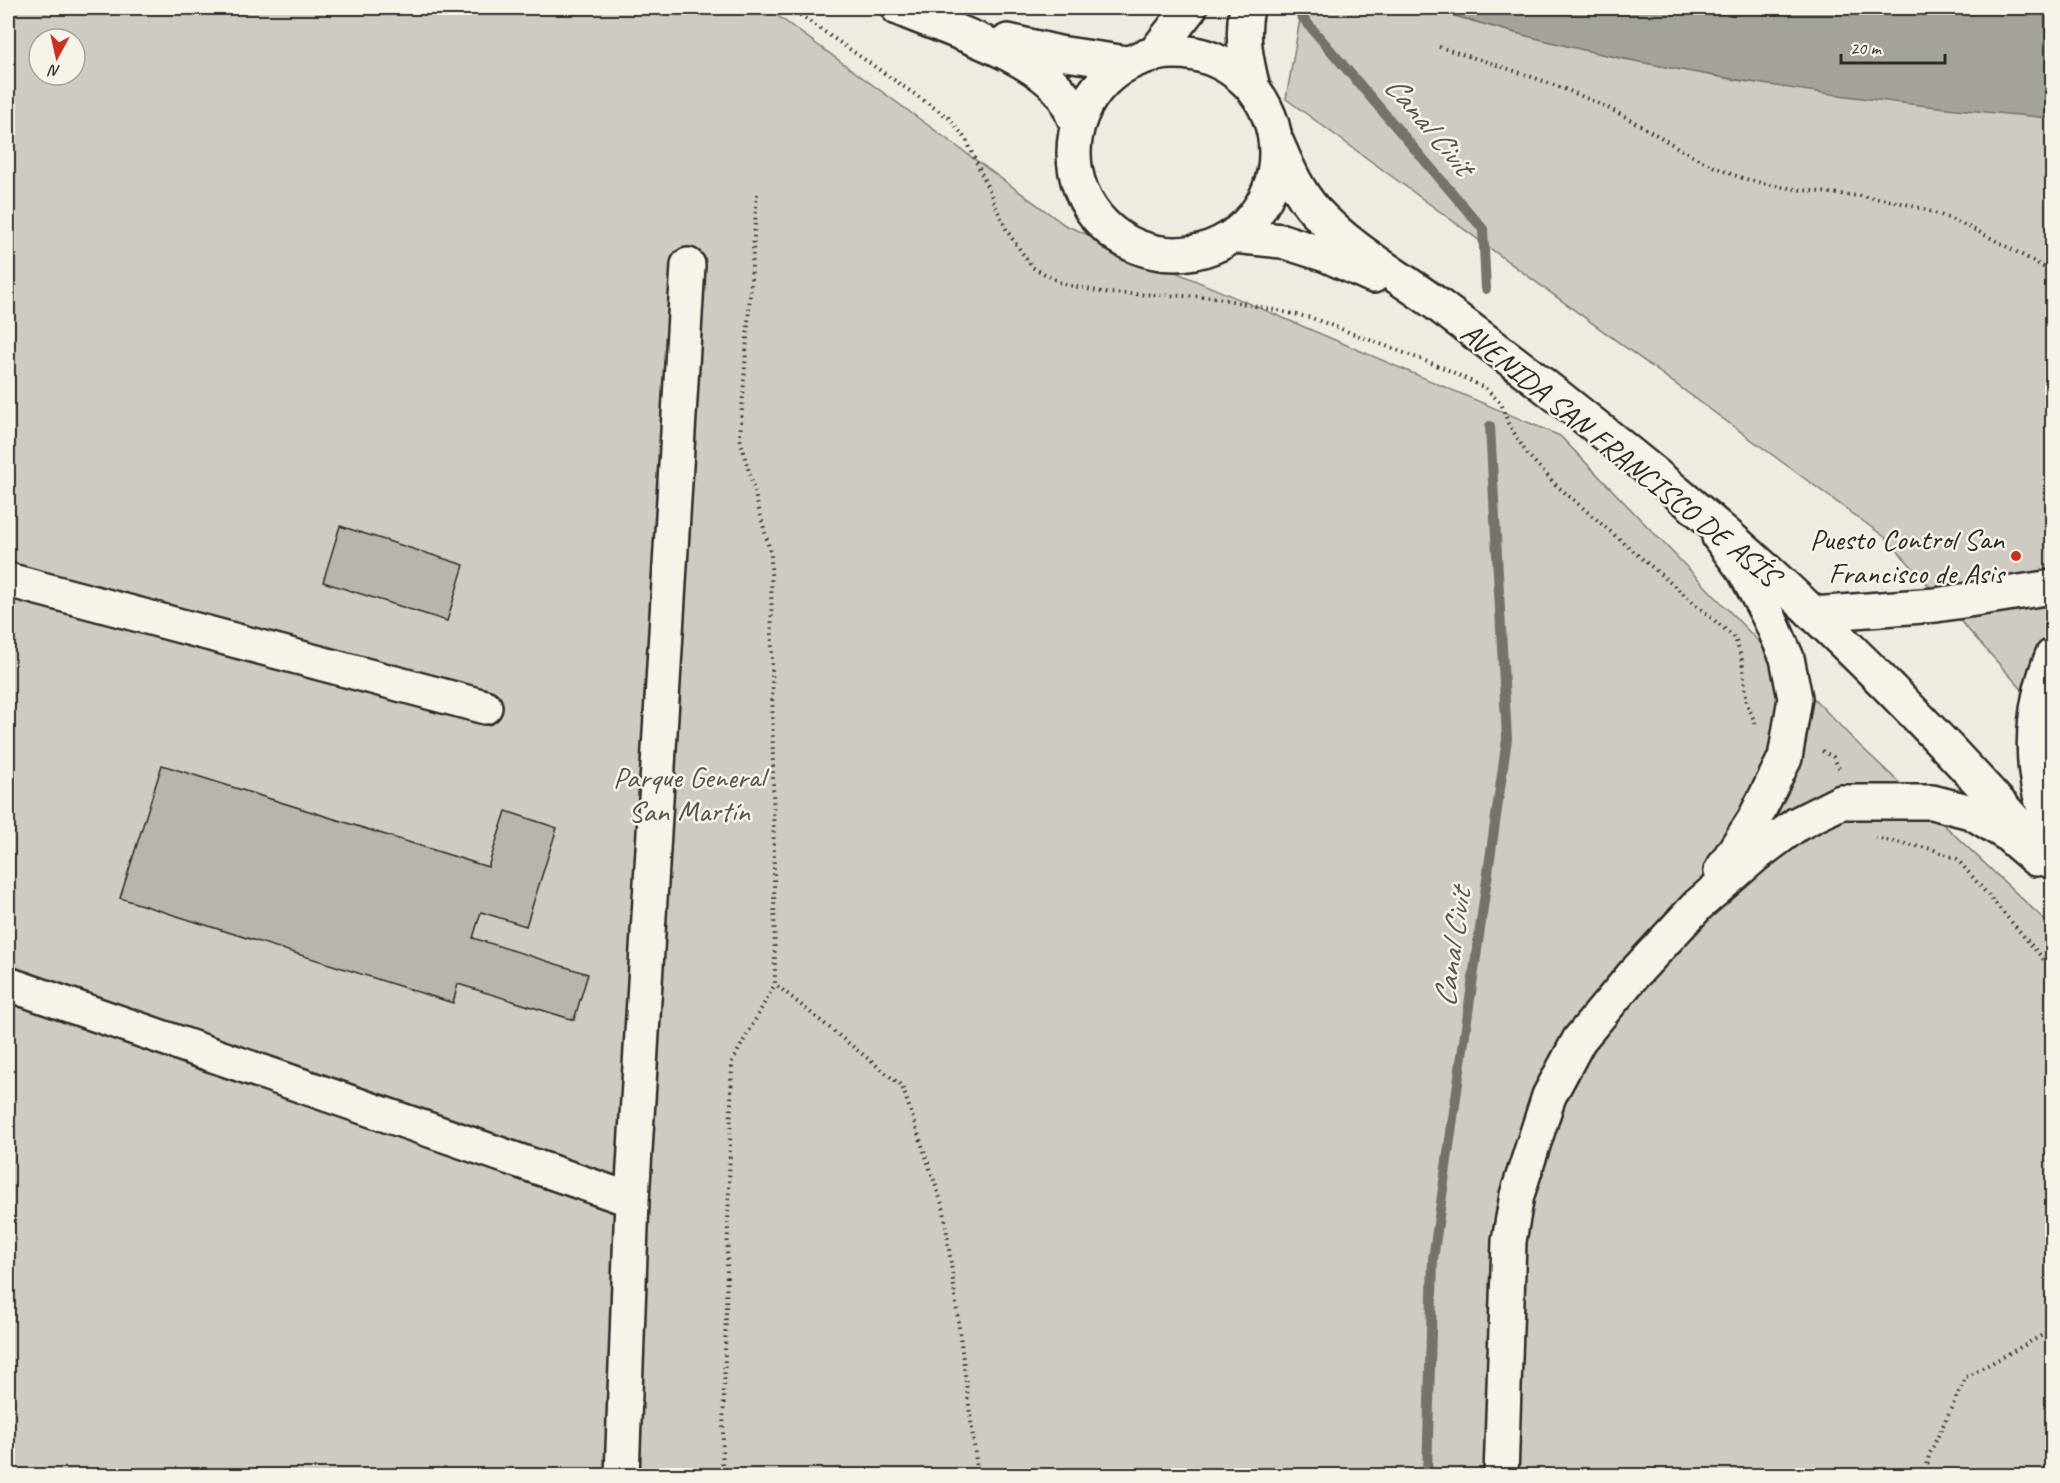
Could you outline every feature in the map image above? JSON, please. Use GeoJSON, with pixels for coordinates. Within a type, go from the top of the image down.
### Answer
{"type":"FeatureCollection","features":[{"type":"Feature","properties":{"kind":"main road","name":"AVENIDA SAN FRANCISCO DE ASÍS"},"geometry":{"type":"LineString","coordinates":[[898,8],[1027,62],[1064,96],[1077,124]]}},
{"type":"Feature","properties":{"kind":"main road"},"geometry":{"type":"LineString","coordinates":[[1141,58],[1190,8]]}},
{"type":"Feature","properties":{"kind":"main road"},"geometry":{"type":"LineString","coordinates":[[1247,8],[1244,23],[1244,50],[1253,88]]}},
{"type":"Feature","properties":{"kind":"main road","name":"AVENIDA SAN FRANCISCO DE ASÍS"},"geometry":{"type":"LineString","coordinates":[[936,25],[1059,53],[1141,58],[1181,51],[1208,57],[1233,69],[1253,88],[1269,112],[1276,141],[1295,185],[1315,211],[1345,239],[1437,304],[1505,356],[1700,511],[1813,614],[1974,773],[2052,862]]}},
{"type":"Feature","properties":{"kind":"main road","name":"AVENIDA SAN FRANCISCO DE ASÍS"},"geometry":{"type":"LineString","coordinates":[[1141,58],[1103,80],[1087,100],[1077,124],[1073,155],[1078,186],[1093,213],[1115,235],[1143,249],[1174,254],[1205,250],[1233,236],[1253,218],[1268,195],[1275,169],[1276,141]]}},
{"type":"Feature","properties":{"kind":"main road","name":"AVENIDA SAN FRANCISCO DE ASÍS"},"geometry":{"type":"LineString","coordinates":[[1233,236],[1282,241],[1326,255],[1437,304]]}},
{"type":"Feature","properties":{"kind":"main road"},"geometry":{"type":"LineString","coordinates":[[622,1476],[632,1200],[688,265]]}},
{"type":"Feature","properties":{"kind":"main road"},"geometry":{"type":"LineString","coordinates":[[1698,905],[1754,820],[1785,758],[1795,698],[1787,658],[1770,619],[1745,572],[1700,511]]}},
{"type":"Feature","properties":{"kind":"main road"},"geometry":{"type":"LineString","coordinates":[[8,580],[485,707]]}},
{"type":"Feature","properties":{"kind":"main road"},"geometry":{"type":"LineString","coordinates":[[1813,614],[1936,605],[2052,587]]}},
{"type":"Feature","properties":{"kind":"main road"},"geometry":{"type":"LineString","coordinates":[[2052,656],[2045,673],[2037,712],[2035,753],[2037,787],[2052,828]]}},
{"type":"Feature","properties":{"kind":"main road"},"geometry":{"type":"LineString","coordinates":[[1502,1476],[1509,1241],[1517,1195],[1549,1096],[1579,1040],[1633,975],[1698,905],[1757,854],[1797,824],[1841,802],[1932,802],[1971,812],[2007,834],[2052,872]]}},
{"type":"Feature","properties":{"kind":"main road"},"geometry":{"type":"LineString","coordinates":[[8,984],[632,1200]]}},
{"type":"Feature","properties":{"kind":"path"},"geometry":{"type":"LineString","coordinates":[[790,8],[949,118],[966,139],[1007,231],[1032,267],[1063,284],[1106,293],[1213,297],[1312,318],[1444,368],[1485,388]]}},
{"type":"Feature","properties":{"kind":"path"},"geometry":{"type":"LineString","coordinates":[[1439,47],[1528,74],[1618,114],[1702,164],[1745,179],[1889,200],[1937,213],[1976,228],[2052,272]]}},
{"type":"Feature","properties":{"kind":"path"},"geometry":{"type":"LineString","coordinates":[[722,1476],[732,1062],[775,984],[771,555],[740,438],[757,194]]}},
{"type":"Feature","properties":{"kind":"path"},"geometry":{"type":"LineString","coordinates":[[1474,383],[1505,356]]}},
{"type":"Feature","properties":{"kind":"path"},"geometry":{"type":"LineString","coordinates":[[775,984],[902,1086],[944,1210],[978,1476]]}},
{"type":"Feature","properties":{"kind":"path"},"geometry":{"type":"LineString","coordinates":[[1925,1476],[1929,1455],[1966,1377],[2052,1330]]}},
{"type":"Feature","properties":{"kind":"green space","name":"Parque General San Martín"},"geometry":{"type":"Polygon","coordinates":[[[8,8],[767,8],[1065,225],[1560,436],[1853,739],[2052,927],[2052,1475],[8,1475],[8,8]]]}},
{"type":"Feature","properties":{"kind":"green space"},"geometry":{"type":"Polygon","coordinates":[[[1302,8],[1427,8],[1515,33],[1619,58],[1742,81],[2052,118],[2052,723],[1886,538],[1286,99],[1302,8]]]}},
{"type":"Feature","properties":{"kind":"shaded area"},"geometry":{"type":"Polygon","coordinates":[[[1427,8],[2052,8],[2052,118],[1890,102],[1674,69],[1523,35],[1427,8]]]}},
{"type":"Feature","properties":{"kind":"building"},"geometry":{"type":"Polygon","coordinates":[[[340,526],[464,565],[447,621],[323,582],[340,526]]]}},
{"type":"Feature","properties":{"kind":"building"},"geometry":{"type":"Polygon","coordinates":[[[162,765],[488,867],[506,811],[557,828],[526,926],[481,912],[473,938],[588,974],[574,1020],[458,984],[453,1003],[120,898],[162,765]]]}},
{"type":"Feature","properties":{"kind":"waterway","name":"Canal Civit"},"geometry":{"type":"LineString","coordinates":[[1297,8],[1297,11],[1483,229],[1486,289]]}},
{"type":"Feature","properties":{"kind":"waterway","name":"Canal Civit"},"geometry":{"type":"LineString","coordinates":[[1427,1476],[1433,1259],[1507,739],[1490,426]]}},
{"type":"Feature","properties":{"kind":"place","name":"Puesto Control San Francisco de Asis"},"geometry":{"type":"Point","coordinates":[2016,556]}}]}
